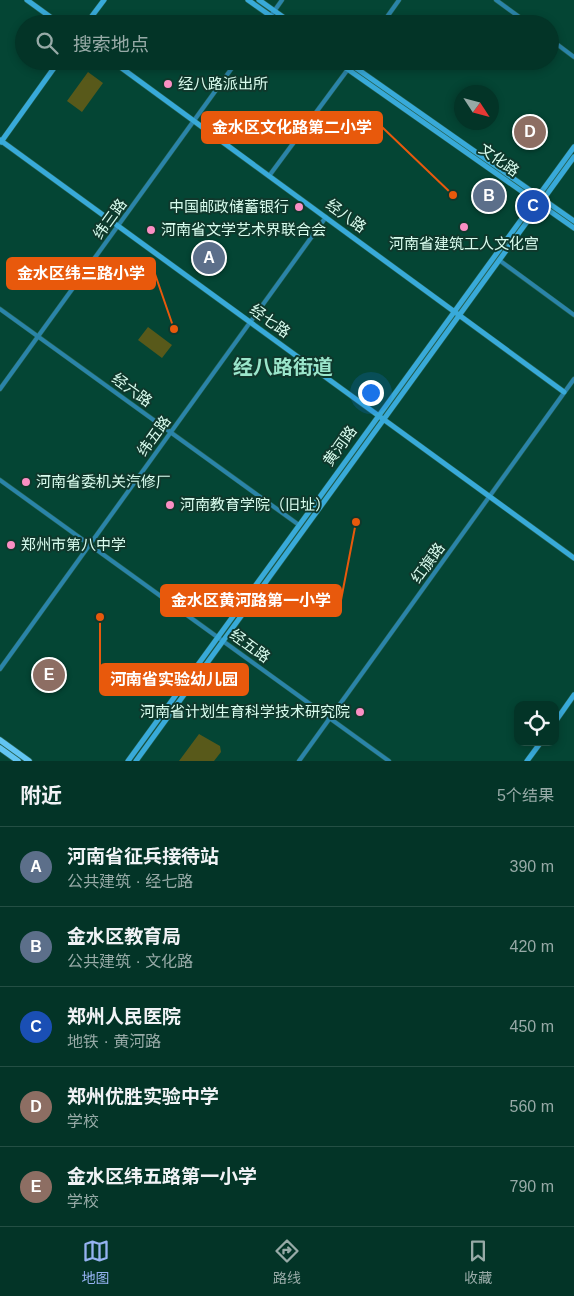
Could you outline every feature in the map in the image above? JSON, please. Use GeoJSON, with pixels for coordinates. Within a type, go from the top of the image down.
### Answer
{"type":"FeatureCollection","features":[{"type":"Feature","properties":{"kind":"main road"},"geometry":{"type":"LineString","coordinates":[[28,0],[48,15]]}},
{"type":"Feature","properties":{"kind":"main road"},"geometry":{"type":"LineString","coordinates":[[93,15],[104,0]]}},
{"type":"Feature","properties":{"kind":"main road"},"geometry":{"type":"LineString","coordinates":[[248,0],[276,15]]}},
{"type":"Feature","properties":{"kind":"main road"},"geometry":{"type":"LineString","coordinates":[[259,0],[272,13]]}},
{"type":"Feature","properties":{"kind":"main road"},"geometry":{"type":"LineString","coordinates":[[0,141],[52,70]]}},
{"type":"Feature","properties":{"kind":"main road","name":"经八路"},"geometry":{"type":"LineString","coordinates":[[124,70],[564,392]]}},
{"type":"Feature","properties":{"kind":"main road","name":"文化路"},"geometry":{"type":"LineString","coordinates":[[358,70],[539,200],[574,228]]}},
{"type":"Feature","properties":{"kind":"main road","name":"经七路"},"geometry":{"type":"LineString","coordinates":[[0,141],[574,558]]}},
{"type":"Feature","properties":{"kind":"main road","name":"黄河路"},"geometry":{"type":"LineString","coordinates":[[456,313],[499,260],[574,147]]}},
{"type":"Feature","properties":{"kind":"main road","name":"黄河路"},"geometry":{"type":"LineString","coordinates":[[128,761],[220,639],[539,200],[574,157]]}},
{"type":"Feature","properties":{"kind":"main road","name":"文化路"},"geometry":{"type":"LineString","coordinates":[[539,200],[574,221]]}},
{"type":"Feature","properties":{"kind":"main road","name":"黄河路"},"geometry":{"type":"LineString","coordinates":[[136,761],[299,525],[381,417]]}},
{"type":"Feature","properties":{"kind":"main road"},"geometry":{"type":"LineString","coordinates":[[559,716],[574,695]]}},
{"type":"Feature","properties":{"kind":"main road"},"geometry":{"type":"LineString","coordinates":[[0,740],[29,761]]}},
{"type":"Feature","properties":{"kind":"main road"},"geometry":{"type":"LineString","coordinates":[[527,761],[537,746]]}},
{"type":"Feature","properties":{"kind":"main road"},"geometry":{"type":"LineString","coordinates":[[0,748],[18,761]]}},
{"type":"Feature","properties":{"kind":"street"},"geometry":{"type":"LineString","coordinates":[[272,13],[282,0]]}},
{"type":"Feature","properties":{"kind":"street"},"geometry":{"type":"LineString","coordinates":[[388,15],[399,0]]}},
{"type":"Feature","properties":{"kind":"street"},"geometry":{"type":"LineString","coordinates":[[496,0],[517,15]]}},
{"type":"Feature","properties":{"kind":"street"},"geometry":{"type":"LineString","coordinates":[[559,46],[574,57]]}},
{"type":"Feature","properties":{"kind":"street","name":"纬三路"},"geometry":{"type":"LineString","coordinates":[[0,389],[231,70]]}},
{"type":"Feature","properties":{"kind":"street"},"geometry":{"type":"LineString","coordinates":[[270,176],[347,70]]}},
{"type":"Feature","properties":{"kind":"street","name":"纬五路"},"geometry":{"type":"LineString","coordinates":[[0,669],[326,218]]}},
{"type":"Feature","properties":{"kind":"street"},"geometry":{"type":"LineString","coordinates":[[499,260],[574,315]]}},
{"type":"Feature","properties":{"kind":"street","name":"经六路"},"geometry":{"type":"LineString","coordinates":[[0,309],[299,525]]}},
{"type":"Feature","properties":{"kind":"street","name":"红旗路"},"geometry":{"type":"LineString","coordinates":[[299,761],[574,379]]}},
{"type":"Feature","properties":{"kind":"street","name":"经五路"},"geometry":{"type":"LineString","coordinates":[[0,480],[389,761]]}},
{"type":"Feature","properties":{"kind":"shaded area"},"geometry":{"type":"Polygon","coordinates":[[[88,72],[103,83],[82,112],[67,101],[88,72]]]}},
{"type":"Feature","properties":{"kind":"shaded area"},"geometry":{"type":"Polygon","coordinates":[[[148,327],[172,345],[162,358],[138,340],[148,327]]]}},
{"type":"Feature","properties":{"kind":"shaded area"},"geometry":{"type":"Polygon","coordinates":[[[199,734],[220,746],[221,752],[214,761],[179,761],[199,734]]]}},
{"type":"Feature","properties":{"kind":"place","name":"经八路派出所"},"geometry":{"type":"Point","coordinates":[168,84]}},
{"type":"Feature","properties":{"kind":"place","name":"郑州优胜实验中学"},"geometry":{"type":"Point","coordinates":[530,132]}},
{"type":"Feature","properties":{"kind":"place","name":"金水区文化路第二小学"},"geometry":{"type":"Point","coordinates":[453,195]}},
{"type":"Feature","properties":{"kind":"place","name":"金水区教育局"},"geometry":{"type":"Point","coordinates":[489,196]}},
{"type":"Feature","properties":{"kind":"place","name":"郑州人民医院"},"geometry":{"type":"Point","coordinates":[533,206]}},
{"type":"Feature","properties":{"kind":"place","name":"中国邮政储蓄银行"},"geometry":{"type":"Point","coordinates":[299,207]}},
{"type":"Feature","properties":{"kind":"place","name":"河南省建筑工人文化宫"},"geometry":{"type":"Point","coordinates":[464,227]}},
{"type":"Feature","properties":{"kind":"place","name":"河南省文学艺术界联合会"},"geometry":{"type":"Point","coordinates":[151,230]}},
{"type":"Feature","properties":{"kind":"place","name":"河南省征兵接待站"},"geometry":{"type":"Point","coordinates":[209,258]}},
{"type":"Feature","properties":{"kind":"place","name":"金水区纬三路小学"},"geometry":{"type":"Point","coordinates":[174,329]}},
{"type":"Feature","properties":{"kind":"place","name":"河南省委机关汽修厂"},"geometry":{"type":"Point","coordinates":[26,482]}},
{"type":"Feature","properties":{"kind":"place","name":"河南教育学院（旧址）"},"geometry":{"type":"Point","coordinates":[170,505]}},
{"type":"Feature","properties":{"kind":"place","name":"金水区黄河路第一小学"},"geometry":{"type":"Point","coordinates":[356,522]}},
{"type":"Feature","properties":{"kind":"place","name":"郑州市第八中学"},"geometry":{"type":"Point","coordinates":[11,545]}},
{"type":"Feature","properties":{"kind":"place","name":"河南省实验幼儿园"},"geometry":{"type":"Point","coordinates":[100,617]}},
{"type":"Feature","properties":{"kind":"place","name":"金水区纬五路第一小学"},"geometry":{"type":"Point","coordinates":[49,675]}},
{"type":"Feature","properties":{"kind":"place","name":"河南省计划生育科学技术研究院"},"geometry":{"type":"Point","coordinates":[360,712]}},
{"type":"Feature","properties":{"kind":"district","name":"经八路街道"},"geometry":{"type":"Point","coordinates":[283,367]}}]}
